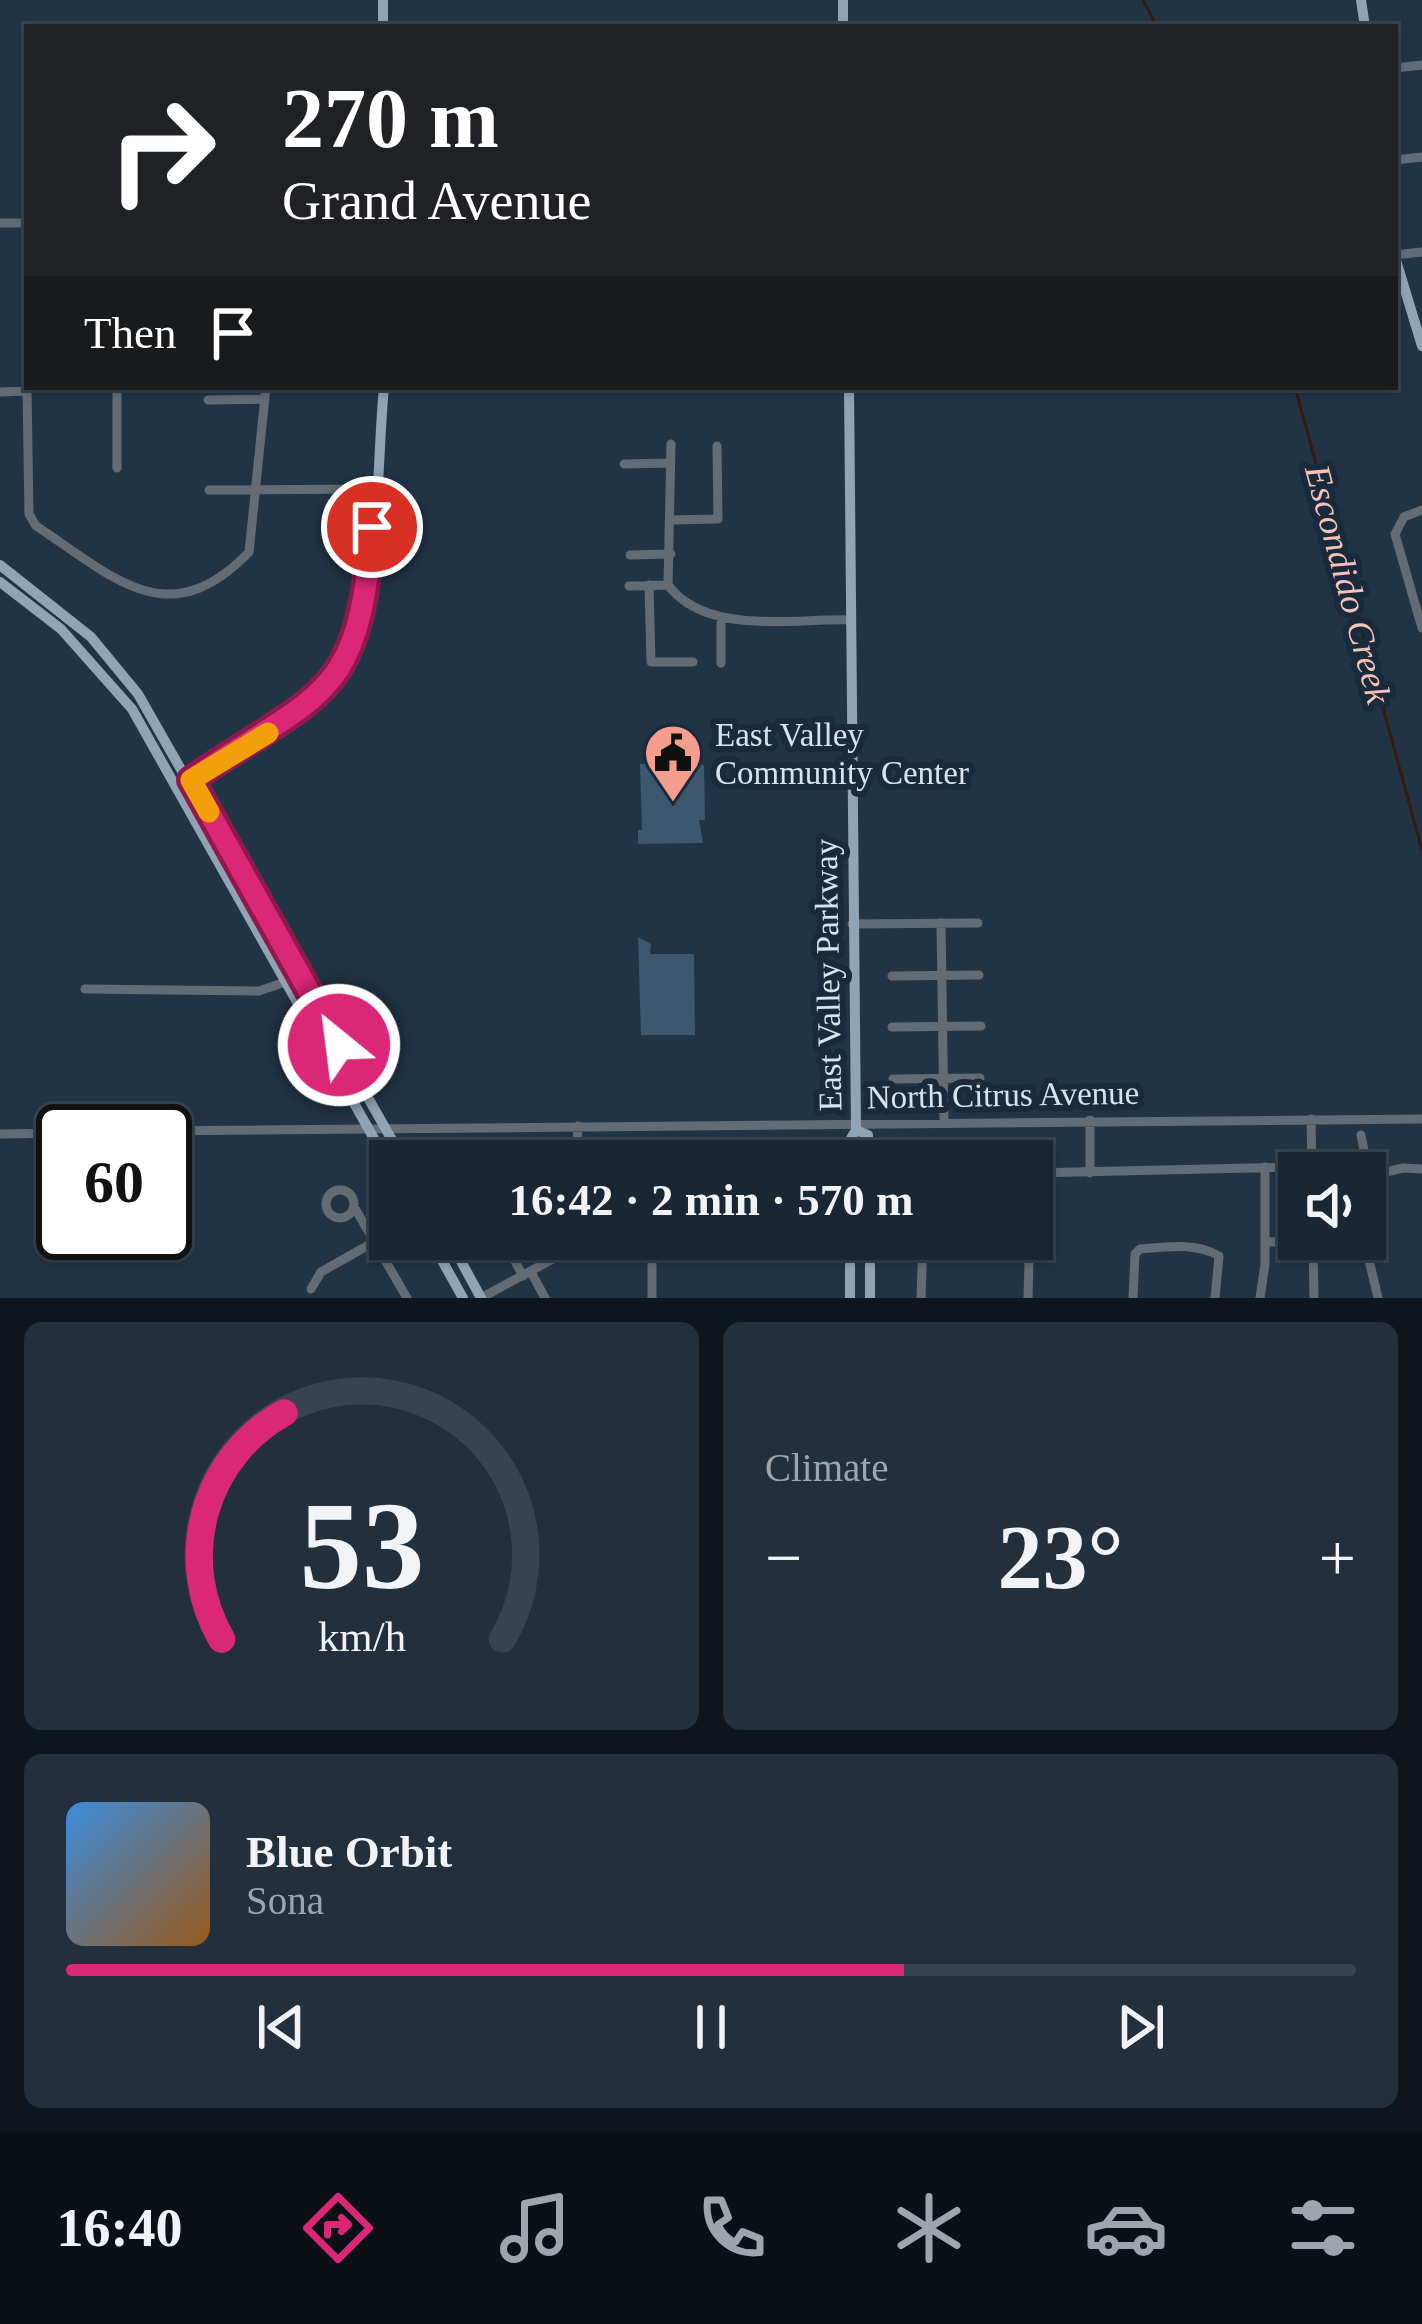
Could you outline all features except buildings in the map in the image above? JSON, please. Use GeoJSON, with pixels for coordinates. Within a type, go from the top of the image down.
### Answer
{"type":"FeatureCollection","features":[{"type":"Feature","properties":{"kind":"main road"},"geometry":{"type":"LineString","coordinates":[[1400,295],[1422,346]]}},
{"type":"Feature","properties":{"kind":"main road"},"geometry":{"type":"LineString","coordinates":[[178,789],[301,712],[345,660],[358,633],[366,592],[384,390]]}},
{"type":"Feature","properties":{"kind":"main road","name":"East Valley Parkway"},"geometry":{"type":"LineString","coordinates":[[849,390],[855,1127],[850,1140]]}},
{"type":"Feature","properties":{"kind":"main road"},"geometry":{"type":"LineString","coordinates":[[0,565],[91,637],[138,694],[392,1140]]}},
{"type":"Feature","properties":{"kind":"main road"},"geometry":{"type":"LineString","coordinates":[[0,582],[61,629],[112,682],[178,789],[375,1140]]}},
{"type":"Feature","properties":{"kind":"main road","name":"East Valley Parkway"},"geometry":{"type":"LineString","coordinates":[[855,1127],[868,1140]]}},
{"type":"Feature","properties":{"kind":"main road"},"geometry":{"type":"LineString","coordinates":[[442,1260],[463,1298]]}},
{"type":"Feature","properties":{"kind":"main road"},"geometry":{"type":"LineString","coordinates":[[460,1260],[481,1298]]}},
{"type":"Feature","properties":{"kind":"main road"},"geometry":{"type":"LineString","coordinates":[[851,1260],[852,1298]]}},
{"type":"Feature","properties":{"kind":"main road"},"geometry":{"type":"LineString","coordinates":[[870,1260],[870,1298]]}},
{"type":"Feature","properties":{"kind":"street"},"geometry":{"type":"LineString","coordinates":[[28,390],[29,514],[36,526],[133,589],[179,595],[237,565],[253,542],[266,393],[208,400]]}},
{"type":"Feature","properties":{"kind":"street"},"geometry":{"type":"LineString","coordinates":[[116,390],[117,468]]}},
{"type":"Feature","properties":{"kind":"street"},"geometry":{"type":"LineString","coordinates":[[668,585],[670,444]]}},
{"type":"Feature","properties":{"kind":"street"},"geometry":{"type":"LineString","coordinates":[[671,520],[718,519],[716,446]]}},
{"type":"Feature","properties":{"kind":"street"},"geometry":{"type":"LineString","coordinates":[[624,464],[670,463]]}},
{"type":"Feature","properties":{"kind":"street"},"geometry":{"type":"LineString","coordinates":[[208,490],[375,489]]}},
{"type":"Feature","properties":{"kind":"street"},"geometry":{"type":"LineString","coordinates":[[1422,510],[1404,517],[1395,534],[1422,628]]}},
{"type":"Feature","properties":{"kind":"street"},"geometry":{"type":"LineString","coordinates":[[630,555],[671,554]]}},
{"type":"Feature","properties":{"kind":"street"},"geometry":{"type":"LineString","coordinates":[[650,585],[651,662],[693,662]]}},
{"type":"Feature","properties":{"kind":"street"},"geometry":{"type":"LineString","coordinates":[[629,586],[668,585],[700,613],[721,617],[851,620]]}},
{"type":"Feature","properties":{"kind":"street"},"geometry":{"type":"LineString","coordinates":[[721,617],[721,664]]}},
{"type":"Feature","properties":{"kind":"street"},"geometry":{"type":"LineString","coordinates":[[941,923],[944,1121]]}},
{"type":"Feature","properties":{"kind":"street"},"geometry":{"type":"LineString","coordinates":[[852,924],[978,923]]}},
{"type":"Feature","properties":{"kind":"street"},"geometry":{"type":"LineString","coordinates":[[892,976],[979,975]]}},
{"type":"Feature","properties":{"kind":"street"},"geometry":{"type":"LineString","coordinates":[[85,989],[259,991],[285,982]]}},
{"type":"Feature","properties":{"kind":"street"},"geometry":{"type":"LineString","coordinates":[[892,1027],[981,1026]]}},
{"type":"Feature","properties":{"kind":"street"},"geometry":{"type":"LineString","coordinates":[[893,1079],[980,1078]]}},
{"type":"Feature","properties":{"kind":"street"},"geometry":{"type":"LineString","coordinates":[[1311,1119],[1312,1152]]}},
{"type":"Feature","properties":{"kind":"street","name":"North Citrus Avenue"},"geometry":{"type":"LineString","coordinates":[[192,1130],[1422,1119]]}},
{"type":"Feature","properties":{"kind":"street"},"geometry":{"type":"LineString","coordinates":[[1090,1120],[1090,1173]]}},
{"type":"Feature","properties":{"kind":"street"},"geometry":{"type":"LineString","coordinates":[[577,1140],[578,1126]]}},
{"type":"Feature","properties":{"kind":"street"},"geometry":{"type":"LineString","coordinates":[[0,1134],[36,1133]]}},
{"type":"Feature","properties":{"kind":"street"},"geometry":{"type":"LineString","coordinates":[[1360,1135],[1364,1152]]}},
{"type":"Feature","properties":{"kind":"street"},"geometry":{"type":"LineString","coordinates":[[1260,1298],[1264,1167]]}},
{"type":"Feature","properties":{"kind":"street"},"geometry":{"type":"LineString","coordinates":[[1053,1173],[1278,1167]]}},
{"type":"Feature","properties":{"kind":"street"},"geometry":{"type":"LineString","coordinates":[[1386,1172],[1422,1169]]}},
{"type":"Feature","properties":{"kind":"street"},"geometry":{"type":"LineString","coordinates":[[356,1210],[369,1231]]}},
{"type":"Feature","properties":{"kind":"street"},"geometry":{"type":"LineString","coordinates":[[1265,1242],[1278,1241]]}},
{"type":"Feature","properties":{"kind":"street"},"geometry":{"type":"LineString","coordinates":[[311,1288],[321,1272],[369,1244]]}},
{"type":"Feature","properties":{"kind":"street"},"geometry":{"type":"LineString","coordinates":[[1133,1298],[1135,1254],[1140,1249],[1179,1247],[1207,1249],[1219,1256],[1215,1298]]}},
{"type":"Feature","properties":{"kind":"street"},"geometry":{"type":"LineString","coordinates":[[386,1260],[407,1298]]}},
{"type":"Feature","properties":{"kind":"street"},"geometry":{"type":"LineString","coordinates":[[517,1260],[545,1298]]}},
{"type":"Feature","properties":{"kind":"street"},"geometry":{"type":"LineString","coordinates":[[481,1298],[553,1260]]}},
{"type":"Feature","properties":{"kind":"street"},"geometry":{"type":"LineString","coordinates":[[652,1260],[652,1298]]}},
{"type":"Feature","properties":{"kind":"street"},"geometry":{"type":"LineString","coordinates":[[921,1298],[922,1260]]}},
{"type":"Feature","properties":{"kind":"street"},"geometry":{"type":"LineString","coordinates":[[1026,1260],[1028,1298]]}},
{"type":"Feature","properties":{"kind":"street"},"geometry":{"type":"LineString","coordinates":[[1313,1260],[1314,1298]]}},
{"type":"Feature","properties":{"kind":"street"},"geometry":{"type":"LineString","coordinates":[[1369,1260],[1378,1298]]}},
{"type":"Feature","properties":{"kind":"waterway","name":"Escondido Creek"},"geometry":{"type":"LineString","coordinates":[[1143,0],[1155,24]]}},
{"type":"Feature","properties":{"kind":"waterway","name":"Escondido Creek"},"geometry":{"type":"LineString","coordinates":[[1296,390],[1422,850]]}},
{"type":"Feature","properties":{"kind":"slow traffic"},"geometry":{"type":"LineString","coordinates":[[209,812],[191,780],[268,733]]}},
{"type":"Feature","properties":{"kind":"place","name":"East Valley Community Center"},"geometry":{"type":"Point","coordinates":[673,804]}},
{"type":"Feature","properties":{"kind":"route"},"geometry":{"type":"LineString","coordinates":[[339,1045],[191,780],[301,712],[334,677],[358,633],[372,527]]}}]}
